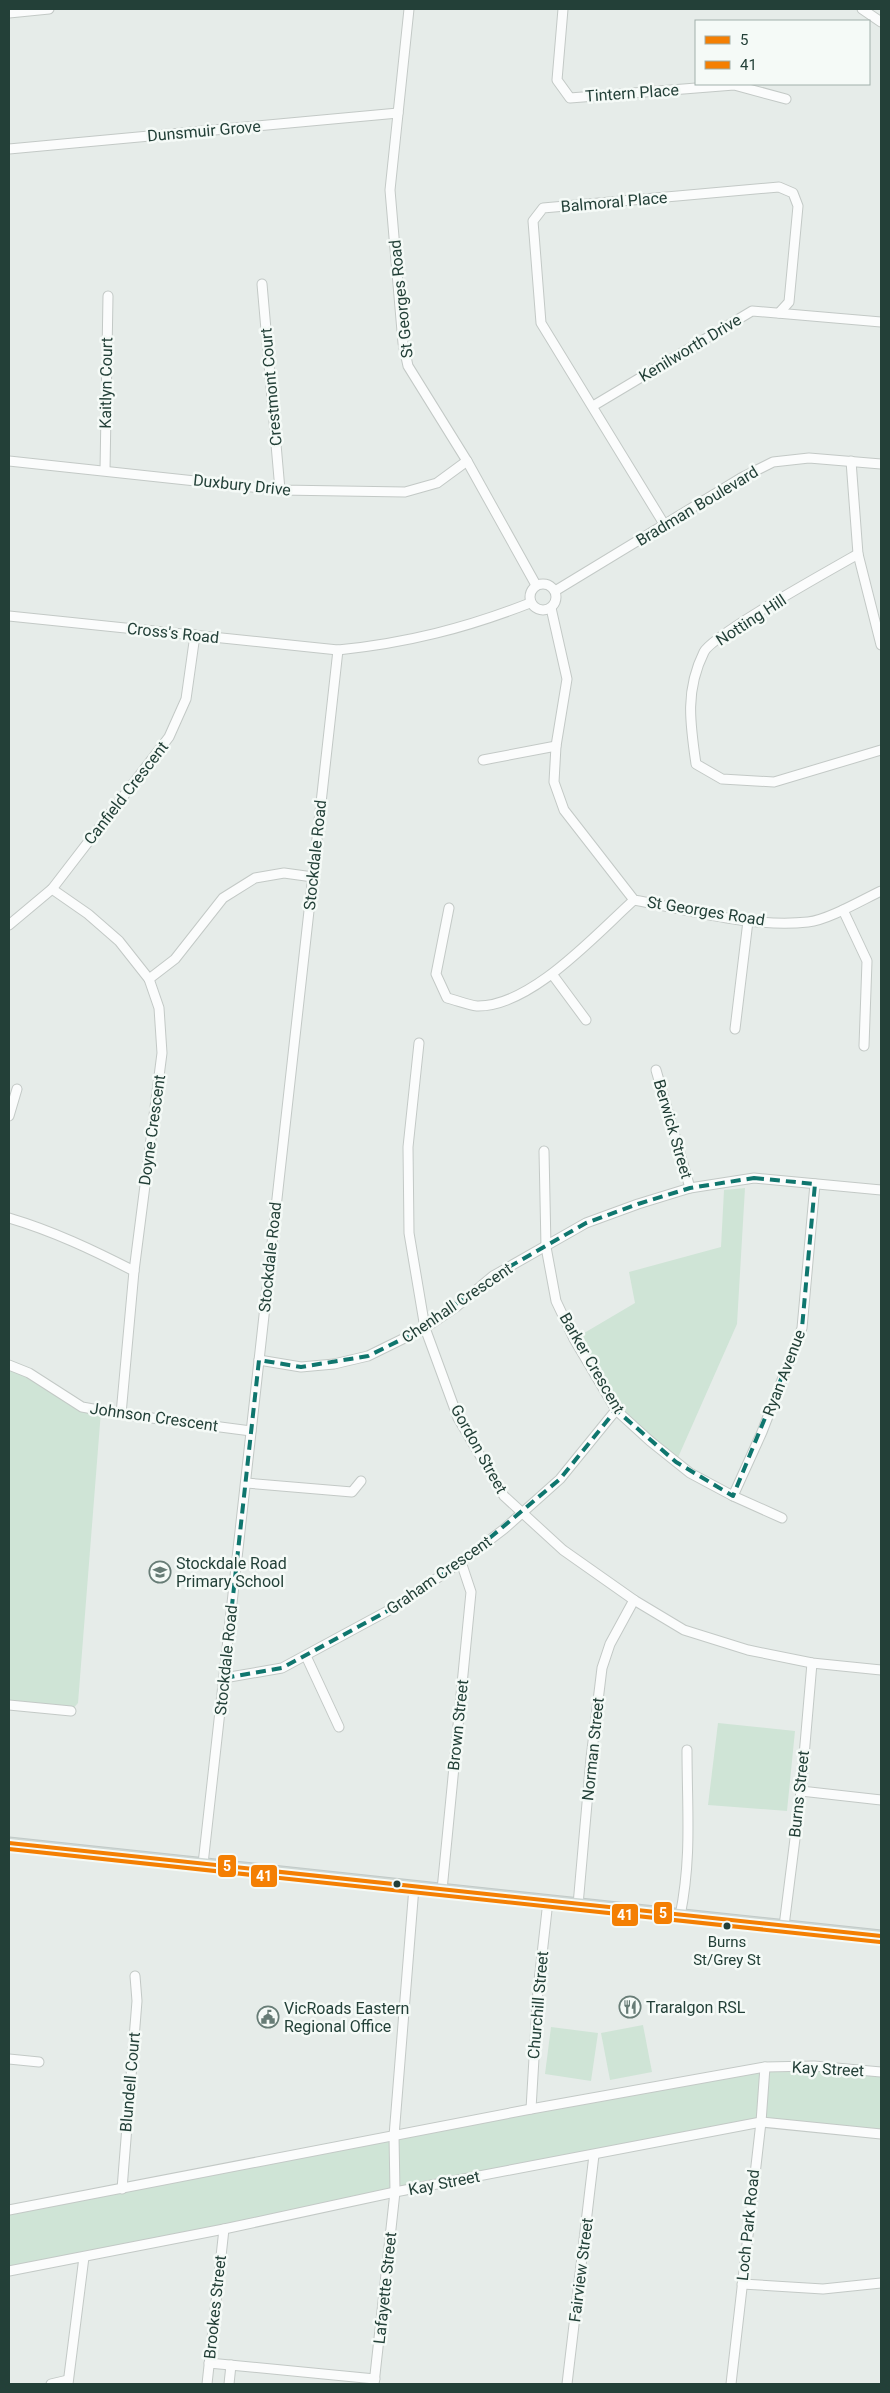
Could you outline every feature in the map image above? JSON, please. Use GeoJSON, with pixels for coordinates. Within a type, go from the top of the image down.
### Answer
{"type":"FeatureCollection","features":[{"type":"Feature","properties":{"kind":"main road"},"geometry":{"type":"LineString","coordinates":[[9,1843],[881,1936]]}},
{"type":"Feature","properties":{"kind":"street"},"geometry":{"type":"LineString","coordinates":[[9,13],[49,9]]}},
{"type":"Feature","properties":{"kind":"street","name":"St Georges Road"},"geometry":{"type":"LineString","coordinates":[[410,9],[390,190],[403,343],[408,366],[467,461],[536,585]]}},
{"type":"Feature","properties":{"kind":"street","name":"Tintern Place"},"geometry":{"type":"LineString","coordinates":[[563,9],[557,80],[570,98],[734,86],[786,99]]}},
{"type":"Feature","properties":{"kind":"street"},"geometry":{"type":"LineString","coordinates":[[862,9],[881,22]]}},
{"type":"Feature","properties":{"kind":"street","name":"Dunsmuir Grove"},"geometry":{"type":"LineString","coordinates":[[9,149],[398,113]]}},
{"type":"Feature","properties":{"kind":"street","name":"Balmoral Place"},"geometry":{"type":"LineString","coordinates":[[664,524],[541,323],[533,221],[544,208],[779,187],[793,193],[798,206],[789,302],[779,313]]}},
{"type":"Feature","properties":{"kind":"street","name":"Crestmont Court"},"geometry":{"type":"LineString","coordinates":[[262,284],[280,490]]}},
{"type":"Feature","properties":{"kind":"street","name":"Kaitlyn Court"},"geometry":{"type":"LineString","coordinates":[[105,470],[108,296]]}},
{"type":"Feature","properties":{"kind":"street","name":"Kenilworth Drive"},"geometry":{"type":"LineString","coordinates":[[593,406],[752,311],[881,322]]}},
{"type":"Feature","properties":{"kind":"street","name":"Bradman Boulevard"},"geometry":{"type":"LineString","coordinates":[[555,591],[741,478],[773,462],[809,458],[881,464]]}},
{"type":"Feature","properties":{"kind":"street","name":"Duxbury Drive"},"geometry":{"type":"LineString","coordinates":[[9,461],[280,490],[405,492],[437,483],[467,461]]}},
{"type":"Feature","properties":{"kind":"street"},"geometry":{"type":"LineString","coordinates":[[852,461],[858,554],[881,645]]}},
{"type":"Feature","properties":{"kind":"street","name":"Notting Hill"},"geometry":{"type":"LineString","coordinates":[[858,554],[731,630],[705,650],[691,688],[691,726],[696,764],[722,779],[774,782],[881,750]]}},
{"type":"Feature","properties":{"kind":"street"},"geometry":{"type":"LineString","coordinates":[[536,585],[547,585],[555,591],[556,601],[551,608],[540,611],[530,603],[530,593],[536,585]]}},
{"type":"Feature","properties":{"kind":"street"},"geometry":{"type":"LineString","coordinates":[[338,650],[387,645],[438,633],[491,618],[530,603]]}},
{"type":"Feature","properties":{"kind":"street","name":"St Georges Road"},"geometry":{"type":"LineString","coordinates":[[551,608],[567,679],[556,746],[554,782],[564,810],[634,900],[748,921],[809,922],[843,910],[881,891]]}},
{"type":"Feature","properties":{"kind":"street","name":"Cross's Road"},"geometry":{"type":"LineString","coordinates":[[9,616],[338,650]]}},
{"type":"Feature","properties":{"kind":"street","name":"Canfield Crescent"},"geometry":{"type":"LineString","coordinates":[[9,925],[52,889],[169,737],[186,700],[195,635]]}},
{"type":"Feature","properties":{"kind":"street","name":"Stockdale Road"},"geometry":{"type":"LineString","coordinates":[[203,1864],[338,650]]}},
{"type":"Feature","properties":{"kind":"street"},"geometry":{"type":"LineString","coordinates":[[483,760],[556,746]]}},
{"type":"Feature","properties":{"kind":"street"},"geometry":{"type":"LineString","coordinates":[[149,979],[175,960],[223,898],[254,878],[284,873],[313,877]]}},
{"type":"Feature","properties":{"kind":"street","name":"Doyne Crescent"},"geometry":{"type":"LineString","coordinates":[[52,889],[88,914],[119,941],[149,979],[159,1008],[162,1053],[134,1271],[120,1414]]}},
{"type":"Feature","properties":{"kind":"street"},"geometry":{"type":"LineString","coordinates":[[449,908],[436,974],[447,998],[476,1006],[508,1001],[552,974],[634,900]]}},
{"type":"Feature","properties":{"kind":"street"},"geometry":{"type":"LineString","coordinates":[[843,910],[867,961],[864,1046]]}},
{"type":"Feature","properties":{"kind":"street"},"geometry":{"type":"LineString","coordinates":[[735,1029],[748,921]]}},
{"type":"Feature","properties":{"kind":"street"},"geometry":{"type":"LineString","coordinates":[[552,974],[586,1020]]}},
{"type":"Feature","properties":{"kind":"street","name":"Gordon Street"},"geometry":{"type":"LineString","coordinates":[[419,1043],[408,1147],[409,1233],[425,1328],[458,1418],[504,1496],[562,1550],[634,1600],[684,1630],[748,1650],[812,1663],[881,1670]]}},
{"type":"Feature","properties":{"kind":"street","name":"Berwick Street"},"geometry":{"type":"LineString","coordinates":[[656,1070],[690,1188]]}},
{"type":"Feature","properties":{"kind":"street"},"geometry":{"type":"LineString","coordinates":[[9,1116],[17,1089]]}},
{"type":"Feature","properties":{"kind":"street","name":"Barker Crescent"},"geometry":{"type":"LineString","coordinates":[[544,1151],[546,1247],[556,1301],[574,1339],[616,1410],[650,1442],[690,1473],[733,1496],[782,1518]]}},
{"type":"Feature","properties":{"kind":"street","name":"Chenhall Crescent"},"geometry":{"type":"LineString","coordinates":[[259,1360],[300,1367],[334,1364],[368,1356],[425,1328],[456,1307],[493,1276],[586,1223],[690,1188],[754,1178],[881,1190]]}},
{"type":"Feature","properties":{"kind":"street","name":"Ryan Avenue"},"geometry":{"type":"LineString","coordinates":[[733,1496],[762,1432],[802,1328],[815,1184]]}},
{"type":"Feature","properties":{"kind":"street"},"geometry":{"type":"LineString","coordinates":[[9,1218],[92,1249],[134,1271]]}},
{"type":"Feature","properties":{"kind":"street","name":"Johnson Crescent"},"geometry":{"type":"LineString","coordinates":[[9,1365],[29,1373],[82,1407],[120,1414],[251,1431]]}},
{"type":"Feature","properties":{"kind":"street","name":"Graham Crescent"},"geometry":{"type":"LineString","coordinates":[[224,1678],[282,1668],[393,1608],[461,1562],[504,1529],[560,1479],[616,1410]]}},
{"type":"Feature","properties":{"kind":"street"},"geometry":{"type":"LineString","coordinates":[[246,1483],[352,1492],[361,1482]]}},
{"type":"Feature","properties":{"kind":"street","name":"Brown Street"},"geometry":{"type":"LineString","coordinates":[[442,1890],[471,1592],[461,1562]]}},
{"type":"Feature","properties":{"kind":"street","name":"Norman Street"},"geometry":{"type":"LineString","coordinates":[[578,1905],[591,1758],[602,1668],[610,1644],[634,1600]]}},
{"type":"Feature","properties":{"kind":"street"},"geometry":{"type":"LineString","coordinates":[[306,1656],[339,1727]]}},
{"type":"Feature","properties":{"kind":"street","name":"Burns Street"},"geometry":{"type":"LineString","coordinates":[[784,1926],[800,1791],[812,1663]]}},
{"type":"Feature","properties":{"kind":"street"},"geometry":{"type":"LineString","coordinates":[[9,1705],[71,1711]]}},
{"type":"Feature","properties":{"kind":"street"},"geometry":{"type":"LineString","coordinates":[[680,1916],[687,1881],[689,1852],[687,1750]]}},
{"type":"Feature","properties":{"kind":"street"},"geometry":{"type":"LineString","coordinates":[[800,1791],[881,1800]]}},
{"type":"Feature","properties":{"kind":"street","name":"Lafayette Street"},"geometry":{"type":"LineString","coordinates":[[375,2382],[395,2192],[394,2136],[414,1887]]}},
{"type":"Feature","properties":{"kind":"street","name":"Churchill Street"},"geometry":{"type":"LineString","coordinates":[[531,2109],[538,1990],[548,1901]]}},
{"type":"Feature","properties":{"kind":"street","name":"Blundell Court"},"geometry":{"type":"LineString","coordinates":[[122,2189],[137,2001],[135,1976]]}},
{"type":"Feature","properties":{"kind":"street"},"geometry":{"type":"LineString","coordinates":[[9,2059],[39,2062]]}},
{"type":"Feature","properties":{"kind":"street","name":"Kay Street"},"geometry":{"type":"LineString","coordinates":[[9,2210],[531,2109],[765,2067],[814,2066],[881,2072]]}},
{"type":"Feature","properties":{"kind":"street","name":"Loch Park Road"},"geometry":{"type":"LineString","coordinates":[[731,2384],[761,2122],[765,2067]]}},
{"type":"Feature","properties":{"kind":"street","name":"Kay Street"},"geometry":{"type":"LineString","coordinates":[[9,2271],[224,2229],[395,2192],[761,2122],[881,2134]]}},
{"type":"Feature","properties":{"kind":"street","name":"Fairview Street"},"geometry":{"type":"LineString","coordinates":[[567,2384],[594,2155]]}},
{"type":"Feature","properties":{"kind":"street","name":"Brookes Street"},"geometry":{"type":"LineString","coordinates":[[207,2384],[224,2229]]}},
{"type":"Feature","properties":{"kind":"street"},"geometry":{"type":"LineString","coordinates":[[51,2384],[68,2382],[84,2257]]}},
{"type":"Feature","properties":{"kind":"street"},"geometry":{"type":"LineString","coordinates":[[742,2284],[823,2289],[881,2283]]}},
{"type":"Feature","properties":{"kind":"street"},"geometry":{"type":"LineString","coordinates":[[209,2363],[375,2382]]}},
{"type":"Feature","properties":{"kind":"street","name":"Brookes Street"},"geometry":{"type":"LineString","coordinates":[[229,2384],[231,2365]]}},
{"type":"Feature","properties":{"kind":"highlighted area"},"geometry":{"type":"Polygon","coordinates":[[[754,1178],[815,1184],[802,1328],[733,1496],[676,1462],[616,1410],[560,1479],[461,1562],[393,1608],[282,1668],[224,1678],[259,1360],[301,1367],[368,1356],[425,1328],[493,1276],[586,1223],[638,1204],[690,1188],[754,1178]]]}},
{"type":"Feature","properties":{"kind":"green space"},"geometry":{"type":"Polygon","coordinates":[[[745,1188],[737,1324],[676,1462],[616,1410],[574,1339],[635,1303],[629,1272],[721,1247],[724,1190],[745,1188]]]}},
{"type":"Feature","properties":{"kind":"green space"},"geometry":{"type":"Polygon","coordinates":[[[9,1365],[82,1407],[101,1411],[78,1703],[71,1711],[9,1705],[9,1365]]]}},
{"type":"Feature","properties":{"kind":"green space"},"geometry":{"type":"Polygon","coordinates":[[[718,1723],[795,1731],[787,1811],[708,1805],[718,1723]]]}},
{"type":"Feature","properties":{"kind":"green space"},"geometry":{"type":"Polygon","coordinates":[[[643,2025],[652,2072],[610,2080],[601,2033],[643,2025]]]}},
{"type":"Feature","properties":{"kind":"green space"},"geometry":{"type":"Polygon","coordinates":[[[551,2027],[598,2033],[591,2081],[545,2074],[551,2027]]]}},
{"type":"Feature","properties":{"kind":"green space"},"geometry":{"type":"Polygon","coordinates":[[[765,2067],[881,2072],[881,2134],[761,2122],[9,2271],[9,2209],[765,2067]]]}},
{"type":"Feature","properties":{"kind":"transit line","name":"5"},"geometry":{"type":"LineString","coordinates":[[9,1843],[881,1936]]}},
{"type":"Feature","properties":{"kind":"transit line","name":"41"},"geometry":{"type":"LineString","coordinates":[[9,1849],[880,1942]]}},
{"type":"Feature","properties":{"kind":"place","name":"Stockdale Road Primary School"},"geometry":{"type":"Point","coordinates":[160,1572]}},
{"type":"Feature","properties":{"kind":"place","name":"Burns St/Grey St"},"geometry":{"type":"Point","coordinates":[727,1926]}},
{"type":"Feature","properties":{"kind":"place","name":"Traralgon RSL"},"geometry":{"type":"Point","coordinates":[630,2007]}},
{"type":"Feature","properties":{"kind":"place","name":"VicRoads Eastern Regional Office"},"geometry":{"type":"Point","coordinates":[268,2017]}}]}
